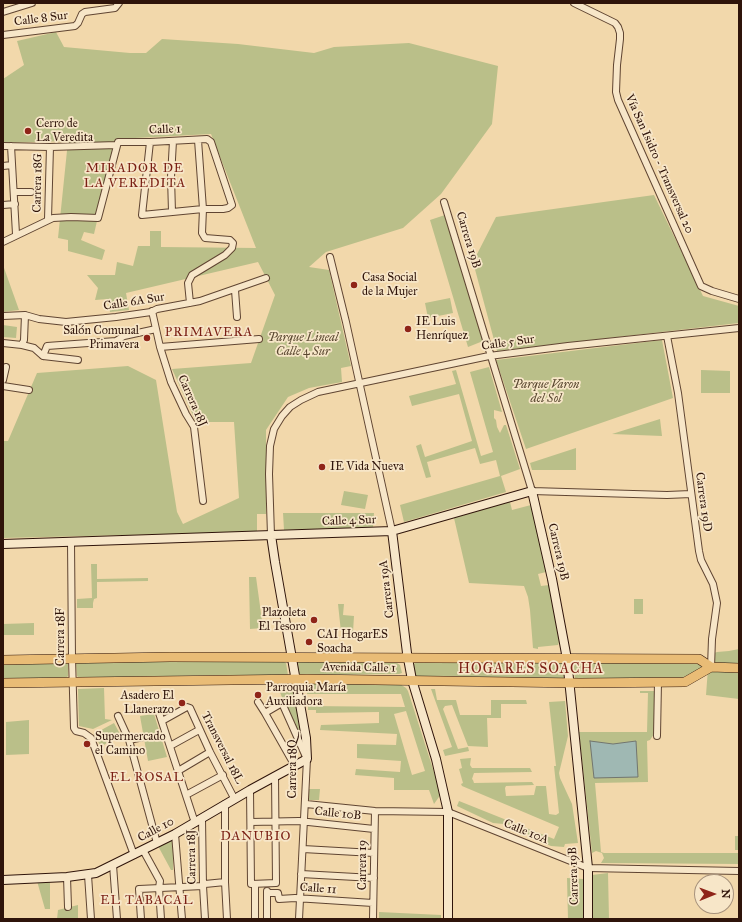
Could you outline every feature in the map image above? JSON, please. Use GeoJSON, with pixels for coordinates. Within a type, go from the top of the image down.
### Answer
{"type":"FeatureCollection","features":[{"type":"Feature","properties":{"kind":"main road","name":"Avenida Calle 1"},"geometry":{"type":"LineString","coordinates":[[3,660],[72,658],[292,657],[408,659],[699,659],[711,667],[739,668]]}},
{"type":"Feature","properties":{"kind":"main road","name":"Avenida Calle 1"},"geometry":{"type":"LineString","coordinates":[[3,683],[296,679],[570,683],[685,682],[711,667]]}},
{"type":"Feature","properties":{"kind":"street"},"geometry":{"type":"LineString","coordinates":[[3,12],[32,3]]}},
{"type":"Feature","properties":{"kind":"street","name":"Calle 8 Sur"},"geometry":{"type":"LineString","coordinates":[[3,35],[75,26],[84,12],[115,8],[119,3]]}},
{"type":"Feature","properties":{"kind":"street","name":"Vía San Isidro - Transversal 20"},"geometry":{"type":"LineString","coordinates":[[574,3],[615,23],[618,27],[620,33],[616,92],[618,100],[701,286],[739,299]]}},
{"type":"Feature","properties":{"kind":"street","name":"Calle 1"},"geometry":{"type":"LineString","coordinates":[[3,146],[50,147],[207,139],[211,142],[232,205],[228,208],[222,209],[203,209]]}},
{"type":"Feature","properties":{"kind":"street"},"geometry":{"type":"LineString","coordinates":[[190,303],[188,283],[192,275],[225,255],[232,248],[233,243],[230,240],[205,238],[202,233],[203,209],[198,140]]}},
{"type":"Feature","properties":{"kind":"street"},"geometry":{"type":"LineString","coordinates":[[172,212],[171,177],[173,141]]}},
{"type":"Feature","properties":{"kind":"street"},"geometry":{"type":"LineString","coordinates":[[150,142],[142,215],[203,209]]}},
{"type":"Feature","properties":{"kind":"street"},"geometry":{"type":"LineString","coordinates":[[3,242],[16,234],[48,219],[67,217],[98,218],[117,143]]}},
{"type":"Feature","properties":{"kind":"street"},"geometry":{"type":"LineString","coordinates":[[11,146],[16,234]]}},
{"type":"Feature","properties":{"kind":"street","name":"Carrera 18G"},"geometry":{"type":"LineString","coordinates":[[48,219],[50,147]]}},
{"type":"Feature","properties":{"kind":"street"},"geometry":{"type":"LineString","coordinates":[[3,166],[12,166]]}},
{"type":"Feature","properties":{"kind":"street"},"geometry":{"type":"LineString","coordinates":[[14,192],[31,192]]}},
{"type":"Feature","properties":{"kind":"street","name":"Carrera 19B"},"geometry":{"type":"LineString","coordinates":[[444,202],[532,491],[552,579],[570,683],[588,868],[588,919]]}},
{"type":"Feature","properties":{"kind":"street"},"geometry":{"type":"LineString","coordinates":[[3,205],[15,204]]}},
{"type":"Feature","properties":{"kind":"street","name":"Carrera 19A"},"geometry":{"type":"LineString","coordinates":[[330,257],[360,384],[392,531],[412,680],[436,760],[448,812],[448,919]]}},
{"type":"Feature","properties":{"kind":"street","name":"Calle 6A Sur"},"geometry":{"type":"LineString","coordinates":[[3,316],[25,316],[66,322],[116,317],[216,297],[266,278]]}},
{"type":"Feature","properties":{"kind":"street"},"geometry":{"type":"LineString","coordinates":[[235,290],[237,317]]}},
{"type":"Feature","properties":{"kind":"street","name":"Carrera 18J"},"geometry":{"type":"LineString","coordinates":[[152,311],[160,347],[171,382],[186,414],[194,427],[203,501]]}},
{"type":"Feature","properties":{"kind":"street"},"geometry":{"type":"LineString","coordinates":[[22,345],[24,340],[25,316]]}},
{"type":"Feature","properties":{"kind":"street","name":"Calle 5 Sur"},"geometry":{"type":"LineString","coordinates":[[274,429],[290,407],[318,392],[491,356],[568,346],[739,328]]}},
{"type":"Feature","properties":{"kind":"street"},"geometry":{"type":"LineString","coordinates":[[43,356],[48,346],[116,341],[124,336],[156,329]]}},
{"type":"Feature","properties":{"kind":"street","name":"Carrera 19D"},"geometry":{"type":"LineString","coordinates":[[667,336],[678,393],[700,556],[713,584],[717,603],[712,639],[711,667]]}},
{"type":"Feature","properties":{"kind":"street"},"geometry":{"type":"LineString","coordinates":[[160,347],[259,339]]}},
{"type":"Feature","properties":{"kind":"street"},"geometry":{"type":"LineString","coordinates":[[3,343],[34,348],[43,356],[78,360]]}},
{"type":"Feature","properties":{"kind":"street"},"geometry":{"type":"LineString","coordinates":[[3,380],[6,367]]}},
{"type":"Feature","properties":{"kind":"street"},"geometry":{"type":"LineString","coordinates":[[3,386],[29,390]]}},
{"type":"Feature","properties":{"kind":"street","name":"Carrera 18Q"},"geometry":{"type":"LineString","coordinates":[[274,429],[270,446],[269,474],[271,535],[306,738],[308,759],[299,919]]}},
{"type":"Feature","properties":{"kind":"street","name":"Calle 4 Sur"},"geometry":{"type":"LineString","coordinates":[[3,544],[392,531],[532,491],[667,495],[691,494]]}},
{"type":"Feature","properties":{"kind":"street","name":"Carrera 18F"},"geometry":{"type":"LineString","coordinates":[[71,542],[72,681],[74,728],[76,731],[88,735],[91,738],[134,855]]}},
{"type":"Feature","properties":{"kind":"street"},"geometry":{"type":"LineString","coordinates":[[656,736],[658,682]]}},
{"type":"Feature","properties":{"kind":"street"},"geometry":{"type":"LineString","coordinates":[[258,702],[266,713],[295,766]]}},
{"type":"Feature","properties":{"kind":"street"},"geometry":{"type":"LineString","coordinates":[[266,713],[282,703],[308,759]]}},
{"type":"Feature","properties":{"kind":"street","name":"Transversal 18L"},"geometry":{"type":"LineString","coordinates":[[162,721],[187,707],[190,708],[199,730],[234,798]]}},
{"type":"Feature","properties":{"kind":"street","name":"Carrera 18J"},"geometry":{"type":"LineString","coordinates":[[159,713],[186,795],[198,820],[205,919]]}},
{"type":"Feature","properties":{"kind":"street"},"geometry":{"type":"LineString","coordinates":[[118,716],[129,740],[157,843]]}},
{"type":"Feature","properties":{"kind":"street"},"geometry":{"type":"LineString","coordinates":[[170,746],[199,730]]}},
{"type":"Feature","properties":{"kind":"street"},"geometry":{"type":"LineString","coordinates":[[129,740],[143,737]]}},
{"type":"Feature","properties":{"kind":"street"},"geometry":{"type":"LineString","coordinates":[[178,771],[210,752]]}},
{"type":"Feature","properties":{"kind":"street","name":"Calle 10"},"geometry":{"type":"LineString","coordinates":[[3,880],[88,875],[96,873],[175,834],[234,798],[308,759]]}},
{"type":"Feature","properties":{"kind":"street"},"geometry":{"type":"LineString","coordinates":[[186,795],[223,775]]}},
{"type":"Feature","properties":{"kind":"street"},"geometry":{"type":"LineString","coordinates":[[253,882],[276,883],[275,776]]}},
{"type":"Feature","properties":{"kind":"street"},"geometry":{"type":"LineString","coordinates":[[250,790],[255,919]]}},
{"type":"Feature","properties":{"kind":"street"},"geometry":{"type":"LineString","coordinates":[[225,804],[225,882],[227,919]]}},
{"type":"Feature","properties":{"kind":"street","name":"Calle 10A"},"geometry":{"type":"LineString","coordinates":[[306,804],[375,812],[448,812],[588,868],[739,871]]}},
{"type":"Feature","properties":{"kind":"street","name":"Carrera 19"},"geometry":{"type":"LineString","coordinates":[[373,919],[375,812]]}},
{"type":"Feature","properties":{"kind":"street","name":"Calle 10B"},"geometry":{"type":"LineString","coordinates":[[251,822],[304,821],[374,829]]}},
{"type":"Feature","properties":{"kind":"street"},"geometry":{"type":"LineString","coordinates":[[175,834],[182,919]]}},
{"type":"Feature","properties":{"kind":"street"},"geometry":{"type":"LineString","coordinates":[[303,849],[374,853]]}},
{"type":"Feature","properties":{"kind":"street"},"geometry":{"type":"LineString","coordinates":[[143,850],[160,881],[161,919]]}},
{"type":"Feature","properties":{"kind":"street"},"geometry":{"type":"LineString","coordinates":[[113,865],[117,919]]}},
{"type":"Feature","properties":{"kind":"street"},"geometry":{"type":"LineString","coordinates":[[301,874],[374,878]]}},
{"type":"Feature","properties":{"kind":"street"},"geometry":{"type":"LineString","coordinates":[[88,875],[91,919]]}},
{"type":"Feature","properties":{"kind":"street"},"geometry":{"type":"LineString","coordinates":[[67,876],[68,907]]}},
{"type":"Feature","properties":{"kind":"street"},"geometry":{"type":"LineString","coordinates":[[141,919],[139,889],[203,886],[205,884],[225,882]]}},
{"type":"Feature","properties":{"kind":"street"},"geometry":{"type":"LineString","coordinates":[[267,883],[268,919]]}},
{"type":"Feature","properties":{"kind":"street","name":"Calle 11"},"geometry":{"type":"LineString","coordinates":[[267,893],[278,893],[279,899],[373,903]]}},
{"type":"Feature","properties":{"kind":"green space","name":"Parque Lineal Calle 4 Sur"},"geometry":{"type":"Polygon","coordinates":[[[56,32],[64,47],[130,53],[146,53],[162,39],[238,44],[314,53],[334,47],[409,43],[498,66],[492,124],[441,194],[403,228],[326,252],[309,267],[329,270],[351,366],[341,368],[342,382],[309,388],[288,397],[266,430],[266,514],[257,514],[257,532],[3,538],[3,441],[8,441],[37,373],[128,366],[156,380],[177,512],[183,524],[239,498],[234,422],[196,422],[172,369],[251,363],[275,295],[258,262],[126,293],[129,310],[110,312],[108,299],[95,300],[98,288],[87,275],[115,275],[117,262],[133,266],[138,246],[150,246],[150,231],[161,231],[161,247],[256,248],[211,134],[116,139],[94,234],[84,232],[81,240],[105,250],[102,260],[68,251],[68,240],[58,238],[68,141],[3,143],[3,79],[24,65],[17,41],[56,32]]]}},
{"type":"Feature","properties":{"kind":"green space"},"geometry":{"type":"Polygon","coordinates":[[[654,195],[703,296],[739,306],[739,323],[497,351],[473,262],[496,217],[654,195]]]}},
{"type":"Feature","properties":{"kind":"green space"},"geometry":{"type":"Polygon","coordinates":[[[445,215],[483,341],[468,347],[430,220],[445,215]]]}},
{"type":"Feature","properties":{"kind":"green space"},"geometry":{"type":"Polygon","coordinates":[[[3,265],[19,310],[3,312],[3,265]]]}},
{"type":"Feature","properties":{"kind":"green space"},"geometry":{"type":"Polygon","coordinates":[[[450,298],[453,313],[428,318],[425,303],[450,298]]]}},
{"type":"Feature","properties":{"kind":"green space"},"geometry":{"type":"Polygon","coordinates":[[[3,325],[17,327],[16,338],[3,337],[3,325]]]}},
{"type":"Feature","properties":{"kind":"green space","name":"Parque Varon del Sol"},"geometry":{"type":"Polygon","coordinates":[[[662,340],[673,398],[526,449],[496,360],[662,340]]]}},
{"type":"Feature","properties":{"kind":"green space"},"geometry":{"type":"Polygon","coordinates":[[[489,367],[502,412],[494,410],[494,418],[500,433],[504,425],[506,425],[520,469],[501,476],[506,492],[404,522],[400,505],[500,476],[496,460],[480,464],[475,448],[427,462],[431,477],[426,478],[416,446],[421,444],[425,457],[472,441],[459,394],[412,406],[409,396],[456,384],[452,371],[456,370],[481,456],[493,452],[470,372],[489,367]]]}},
{"type":"Feature","properties":{"kind":"green space"},"geometry":{"type":"Polygon","coordinates":[[[701,370],[730,371],[730,393],[701,393],[701,370]]]}},
{"type":"Feature","properties":{"kind":"green space"},"geometry":{"type":"Polygon","coordinates":[[[660,419],[662,436],[612,434],[660,419]]]}},
{"type":"Feature","properties":{"kind":"green space"},"geometry":{"type":"Polygon","coordinates":[[[576,448],[576,470],[532,470],[530,463],[576,448]]]}},
{"type":"Feature","properties":{"kind":"green space"},"geometry":{"type":"Polygon","coordinates":[[[344,491],[368,495],[365,509],[341,505],[344,491]]]}},
{"type":"Feature","properties":{"kind":"green space"},"geometry":{"type":"Polygon","coordinates":[[[510,502],[512,510],[531,505],[546,572],[538,574],[541,586],[549,585],[559,642],[558,645],[538,647],[538,649],[533,648],[530,610],[528,597],[524,586],[469,583],[454,518],[510,502]]]}},
{"type":"Feature","properties":{"kind":"green space"},"geometry":{"type":"Polygon","coordinates":[[[283,513],[374,513],[373,527],[284,530],[283,513]]]}},
{"type":"Feature","properties":{"kind":"green space"},"geometry":{"type":"Polygon","coordinates":[[[91,564],[97,564],[97,579],[148,578],[148,581],[97,582],[97,598],[94,599],[93,608],[77,608],[77,599],[92,598],[91,564]]]}},
{"type":"Feature","properties":{"kind":"green space"},"geometry":{"type":"Polygon","coordinates":[[[249,577],[256,577],[263,628],[250,629],[249,577]]]}},
{"type":"Feature","properties":{"kind":"green space"},"geometry":{"type":"Polygon","coordinates":[[[634,599],[643,599],[643,614],[634,614],[634,599]]]}},
{"type":"Feature","properties":{"kind":"green space"},"geometry":{"type":"Polygon","coordinates":[[[338,604],[344,604],[343,615],[354,616],[353,632],[341,632],[338,604]]]}},
{"type":"Feature","properties":{"kind":"green space"},"geometry":{"type":"Polygon","coordinates":[[[34,623],[34,635],[3,635],[3,624],[34,623]]]}},
{"type":"Feature","properties":{"kind":"green space"},"geometry":{"type":"Polygon","coordinates":[[[739,649],[739,699],[706,695],[709,655],[717,652],[739,649]]]}},
{"type":"Feature","properties":{"kind":"green space"},"geometry":{"type":"Polygon","coordinates":[[[79,660],[282,661],[286,663],[288,675],[283,677],[220,675],[79,678],[77,676],[76,663],[79,660]]]}},
{"type":"Feature","properties":{"kind":"green space"},"geometry":{"type":"Polygon","coordinates":[[[299,661],[397,663],[400,665],[402,673],[300,675],[296,666],[299,661]]]}},
{"type":"Feature","properties":{"kind":"green space"},"geometry":{"type":"Polygon","coordinates":[[[417,661],[560,662],[563,663],[564,678],[416,676],[413,665],[417,661]]]}},
{"type":"Feature","properties":{"kind":"green space"},"geometry":{"type":"Polygon","coordinates":[[[65,662],[68,664],[68,676],[66,678],[3,679],[3,663],[65,662]]]}},
{"type":"Feature","properties":{"kind":"green space"},"geometry":{"type":"Polygon","coordinates":[[[573,663],[702,663],[703,665],[698,670],[682,678],[575,678],[573,663]]]}},
{"type":"Feature","properties":{"kind":"green space"},"geometry":{"type":"Polygon","coordinates":[[[308,684],[400,684],[406,688],[441,794],[434,804],[429,790],[394,790],[394,778],[355,775],[356,769],[400,772],[401,761],[357,758],[357,744],[396,745],[397,734],[320,730],[321,725],[379,723],[379,712],[316,713],[316,710],[308,710],[308,706],[405,707],[401,694],[307,694],[308,684]],[[406,711],[394,714],[412,775],[425,771],[406,711]]]}},
{"type":"Feature","properties":{"kind":"green space"},"geometry":{"type":"Polygon","coordinates":[[[293,686],[302,745],[279,690],[279,687],[293,686]]]}},
{"type":"Feature","properties":{"kind":"green space"},"geometry":{"type":"Polygon","coordinates":[[[104,688],[105,719],[112,720],[93,729],[79,726],[78,689],[104,688]]]}},
{"type":"Feature","properties":{"kind":"green space"},"geometry":{"type":"Polygon","coordinates":[[[431,689],[435,689],[437,700],[456,700],[460,715],[491,715],[491,700],[526,700],[527,704],[501,704],[501,718],[487,718],[488,747],[468,746],[452,705],[445,706],[443,709],[458,749],[468,747],[469,751],[445,756],[443,750],[452,747],[431,689]]]}},
{"type":"Feature","properties":{"kind":"green space"},"geometry":{"type":"Polygon","coordinates":[[[640,691],[654,691],[654,734],[650,740],[647,741],[648,782],[595,783],[601,852],[739,853],[739,864],[601,863],[604,858],[602,853],[596,851],[592,853],[579,732],[647,732],[648,693],[640,693],[640,691]]]}},
{"type":"Feature","properties":{"kind":"green space"},"geometry":{"type":"Polygon","coordinates":[[[565,701],[568,736],[559,773],[572,804],[578,843],[565,844],[564,847],[551,846],[536,840],[514,825],[493,823],[457,806],[459,801],[554,839],[559,827],[462,786],[461,784],[463,783],[459,769],[462,768],[460,759],[471,758],[470,765],[472,768],[530,768],[532,772],[474,773],[472,779],[474,783],[532,782],[534,785],[506,786],[506,796],[534,795],[536,786],[546,786],[549,814],[556,815],[559,813],[554,766],[556,766],[549,702],[565,701]]]}},
{"type":"Feature","properties":{"kind":"green space"},"geometry":{"type":"Polygon","coordinates":[[[154,714],[167,757],[148,761],[140,716],[154,714]]]}},
{"type":"Feature","properties":{"kind":"green space"},"geometry":{"type":"Polygon","coordinates":[[[29,720],[29,754],[6,755],[6,722],[29,720]]]}},
{"type":"Feature","properties":{"kind":"green space"},"geometry":{"type":"Polygon","coordinates":[[[114,723],[120,734],[101,747],[94,734],[114,723]]]}},
{"type":"Feature","properties":{"kind":"green space"},"geometry":{"type":"Polygon","coordinates":[[[309,789],[320,789],[319,800],[308,800],[309,789]]]}},
{"type":"Feature","properties":{"kind":"green space"},"geometry":{"type":"Polygon","coordinates":[[[735,836],[739,836],[739,850],[735,850],[735,836]]]}},
{"type":"Feature","properties":{"kind":"green space"},"geometry":{"type":"Polygon","coordinates":[[[174,837],[173,870],[171,870],[158,846],[174,837]]]}},
{"type":"Feature","properties":{"kind":"green space"},"geometry":{"type":"Polygon","coordinates":[[[608,873],[609,919],[592,919],[592,875],[608,873]]]}},
{"type":"Feature","properties":{"kind":"green space"},"geometry":{"type":"Polygon","coordinates":[[[567,878],[583,879],[583,919],[568,919],[567,878]]]}},
{"type":"Feature","properties":{"kind":"green space"},"geometry":{"type":"Polygon","coordinates":[[[37,881],[50,882],[50,909],[45,909],[37,881]]]}},
{"type":"Feature","properties":{"kind":"green space"},"geometry":{"type":"Polygon","coordinates":[[[78,905],[78,919],[57,919],[58,910],[78,905]]]}},
{"type":"Feature","properties":{"kind":"green space"},"geometry":{"type":"Polygon","coordinates":[[[379,912],[441,915],[441,919],[379,919],[379,912]]]}},
{"type":"Feature","properties":{"kind":"water"},"geometry":{"type":"Polygon","coordinates":[[[590,741],[613,744],[636,741],[638,777],[594,778],[590,741]]]}},
{"type":"Feature","properties":{"kind":"place","name":"Cerro de La Veredita"},"geometry":{"type":"Point","coordinates":[28,131]}},
{"type":"Feature","properties":{"kind":"place","name":"Casa Social de la Mujer"},"geometry":{"type":"Point","coordinates":[354,285]}},
{"type":"Feature","properties":{"kind":"place","name":"IE Luis Henríquez"},"geometry":{"type":"Point","coordinates":[408,329]}},
{"type":"Feature","properties":{"kind":"place","name":"Salón Comunal Primavera"},"geometry":{"type":"Point","coordinates":[147,338]}},
{"type":"Feature","properties":{"kind":"place","name":"IE Vida Nueva"},"geometry":{"type":"Point","coordinates":[322,467]}},
{"type":"Feature","properties":{"kind":"place","name":"Plazoleta El Tesoro"},"geometry":{"type":"Point","coordinates":[314,620]}},
{"type":"Feature","properties":{"kind":"place","name":"CAI HogarES Soacha"},"geometry":{"type":"Point","coordinates":[309,642]}},
{"type":"Feature","properties":{"kind":"place","name":"Parroquia María Auxiliadora"},"geometry":{"type":"Point","coordinates":[258,695]}},
{"type":"Feature","properties":{"kind":"place","name":"Asadero El Llanerazo"},"geometry":{"type":"Point","coordinates":[182,703]}},
{"type":"Feature","properties":{"kind":"place","name":"Supermercado el Camino"},"geometry":{"type":"Point","coordinates":[87,744]}},
{"type":"Feature","properties":{"kind":"district","name":"MIRADOR DE LA VEREDITA"},"geometry":{"type":"Point","coordinates":[135,176]}},
{"type":"Feature","properties":{"kind":"district","name":"PRIMAVERA"},"geometry":{"type":"Point","coordinates":[209,333]}},
{"type":"Feature","properties":{"kind":"district","name":"HOGARES SOACHA"},"geometry":{"type":"Point","coordinates":[531,670]}},
{"type":"Feature","properties":{"kind":"district","name":"EL ROSAL"},"geometry":{"type":"Point","coordinates":[147,778]}},
{"type":"Feature","properties":{"kind":"district","name":"DANUBIO"},"geometry":{"type":"Point","coordinates":[256,837]}},
{"type":"Feature","properties":{"kind":"district","name":"EL TABACAL"},"geometry":{"type":"Point","coordinates":[147,901]}}]}
